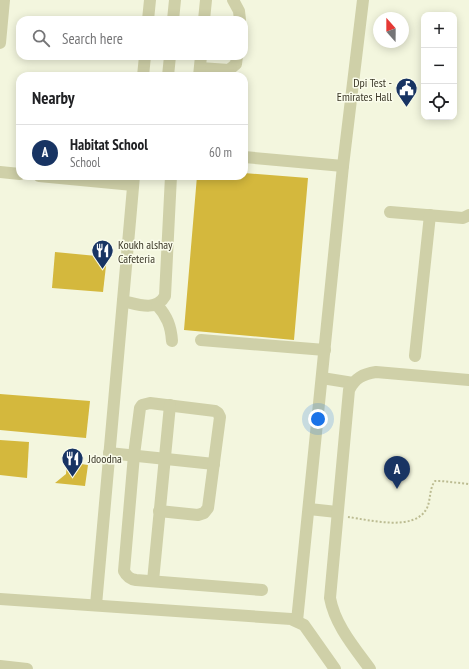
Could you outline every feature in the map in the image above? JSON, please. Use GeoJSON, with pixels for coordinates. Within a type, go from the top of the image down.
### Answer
{"type":"FeatureCollection","features":[{"type":"Feature","properties":{"kind":"street"},"geometry":{"type":"LineString","coordinates":[[0,43],[4,0]]}},
{"type":"Feature","properties":{"kind":"street"},"geometry":{"type":"LineString","coordinates":[[148,16],[150,0]]}},
{"type":"Feature","properties":{"kind":"street"},"geometry":{"type":"LineString","coordinates":[[173,16],[175,0]]}},
{"type":"Feature","properties":{"kind":"street"},"geometry":{"type":"LineString","coordinates":[[204,16],[206,0]]}},
{"type":"Feature","properties":{"kind":"street"},"geometry":{"type":"LineString","coordinates":[[233,0],[239,16]]}},
{"type":"Feature","properties":{"kind":"street"},"geometry":{"type":"LineString","coordinates":[[298,621],[343,166],[363,0]]}},
{"type":"Feature","properties":{"kind":"street"},"geometry":{"type":"LineString","coordinates":[[143,72],[145,60]]}},
{"type":"Feature","properties":{"kind":"street"},"geometry":{"type":"LineString","coordinates":[[168,72],[170,60]]}},
{"type":"Feature","properties":{"kind":"street"},"geometry":{"type":"LineString","coordinates":[[200,67],[229,70],[236,64],[236,60]]}},
{"type":"Feature","properties":{"kind":"street"},"geometry":{"type":"LineString","coordinates":[[248,157],[343,166]]}},
{"type":"Feature","properties":{"kind":"street"},"geometry":{"type":"LineString","coordinates":[[0,172],[16,174]]}},
{"type":"Feature","properties":{"kind":"street"},"geometry":{"type":"LineString","coordinates":[[96,605],[134,181],[115,180]]}},
{"type":"Feature","properties":{"kind":"street"},"geometry":{"type":"LineString","coordinates":[[123,301],[152,306],[157,305],[162,301],[164,296],[171,180]]}},
{"type":"Feature","properties":{"kind":"street"},"geometry":{"type":"LineString","coordinates":[[390,212],[463,218],[469,215]]}},
{"type":"Feature","properties":{"kind":"street"},"geometry":{"type":"LineString","coordinates":[[415,356],[430,216]]}},
{"type":"Feature","properties":{"kind":"street"},"geometry":{"type":"LineString","coordinates":[[157,305],[169,322],[172,341]]}},
{"type":"Feature","properties":{"kind":"street"},"geometry":{"type":"LineString","coordinates":[[202,340],[324,350]]}},
{"type":"Feature","properties":{"kind":"street"},"geometry":{"type":"LineString","coordinates":[[370,669],[336,619],[330,598],[349,390],[359,376],[376,372],[469,380]]}},
{"type":"Feature","properties":{"kind":"street"},"geometry":{"type":"LineString","coordinates":[[322,378],[353,383]]}},
{"type":"Feature","properties":{"kind":"street"},"geometry":{"type":"LineString","coordinates":[[159,511],[198,515],[204,513],[208,508],[210,502],[219,421],[218,413],[214,411],[170,405],[150,403],[142,405],[139,412],[134,456],[124,570],[126,575],[131,579],[262,590]]}},
{"type":"Feature","properties":{"kind":"street"},"geometry":{"type":"LineString","coordinates":[[153,581],[170,405]]}},
{"type":"Feature","properties":{"kind":"street"},"geometry":{"type":"LineString","coordinates":[[109,453],[214,464]]}},
{"type":"Feature","properties":{"kind":"street"},"geometry":{"type":"LineString","coordinates":[[309,509],[337,514]]}},
{"type":"Feature","properties":{"kind":"street"},"geometry":{"type":"LineString","coordinates":[[0,599],[291,619],[304,625],[335,669]]}},
{"type":"Feature","properties":{"kind":"street"},"geometry":{"type":"LineString","coordinates":[[0,666],[27,669]]}},
{"type":"Feature","properties":{"kind":"path"},"geometry":{"type":"LineString","coordinates":[[337,514],[401,523],[422,516],[427,507],[432,485],[435,481],[469,484]]}},
{"type":"Feature","properties":{"kind":"building"},"geometry":{"type":"Polygon","coordinates":[[[248,173],[308,178],[294,340],[184,330],[197,180],[248,180],[248,173]]]}},
{"type":"Feature","properties":{"kind":"building"},"geometry":{"type":"Polygon","coordinates":[[[55,252],[107,257],[103,292],[52,288],[55,252]]]}},
{"type":"Feature","properties":{"kind":"building"},"geometry":{"type":"Polygon","coordinates":[[[0,394],[90,401],[86,438],[0,430],[0,394]]]}},
{"type":"Feature","properties":{"kind":"building"},"geometry":{"type":"Polygon","coordinates":[[[0,440],[29,442],[27,478],[0,475],[0,440]]]}},
{"type":"Feature","properties":{"kind":"building","name":"Jdoodna"},"geometry":{"type":"Polygon","coordinates":[[[67,462],[88,465],[85,486],[55,483],[66,474],[67,462]]]}},
{"type":"Feature","properties":{"kind":"place","name":"Dpi Test - Emirates Hall"},"geometry":{"type":"Point","coordinates":[407,108]}},
{"type":"Feature","properties":{"kind":"place","name":"Koukh alshay Cafeteria"},"geometry":{"type":"Point","coordinates":[102,270]}},
{"type":"Feature","properties":{"kind":"place","name":"Jdoodna"},"geometry":{"type":"Point","coordinates":[73,478]}},
{"type":"Feature","properties":{"kind":"place","name":"Habitat School"},"geometry":{"type":"Point","coordinates":[397,489]}}]}
